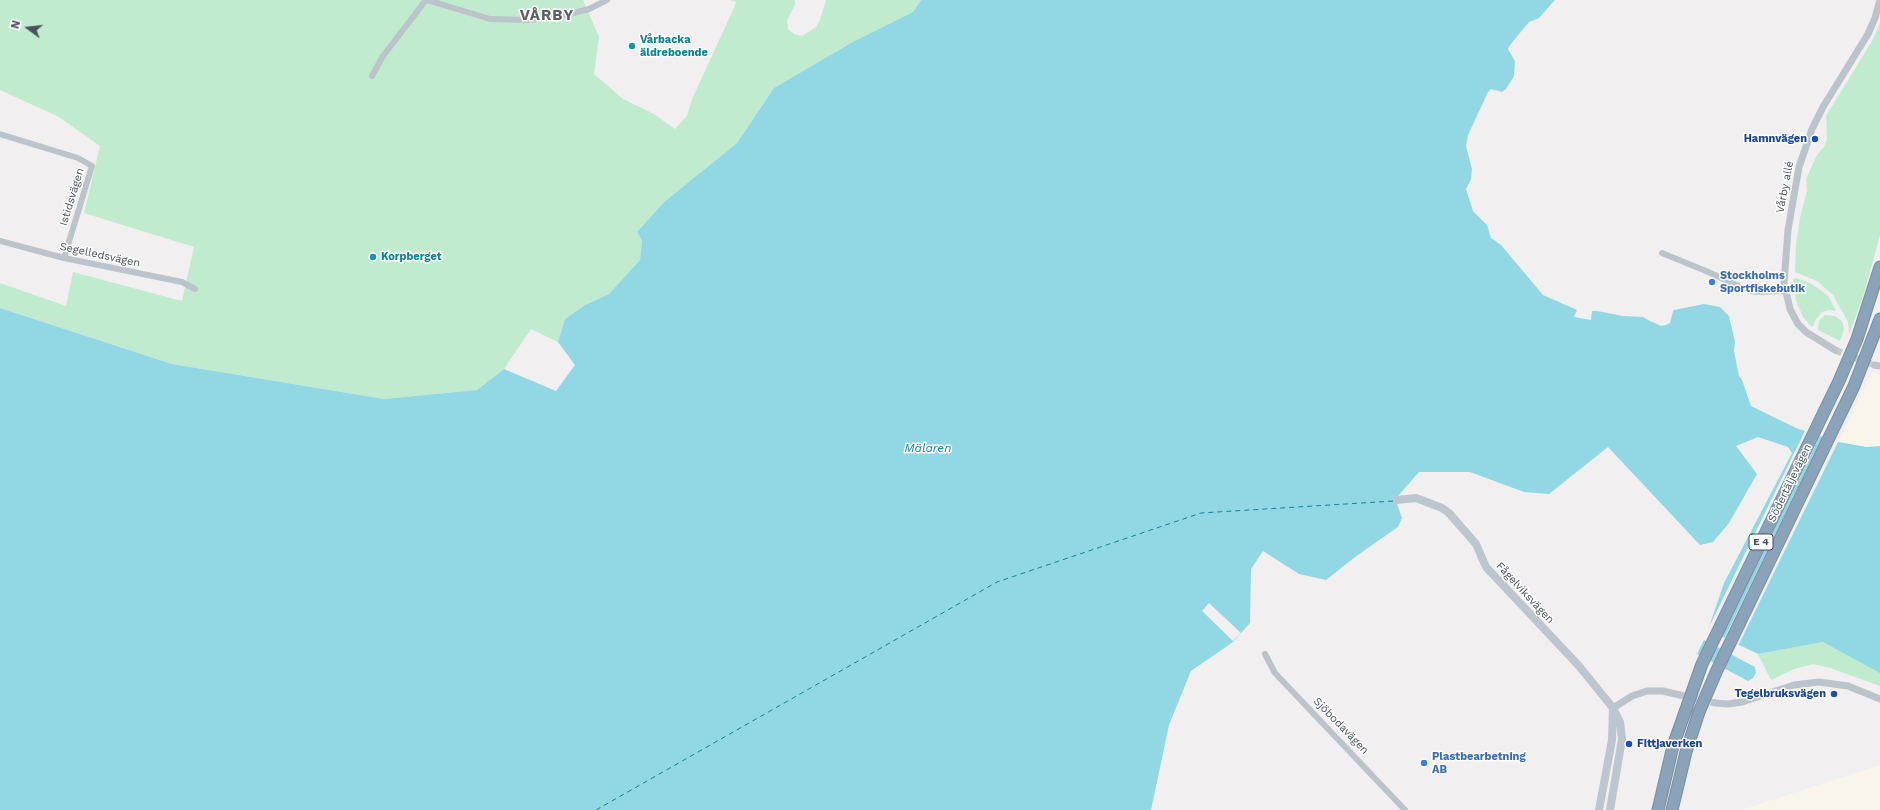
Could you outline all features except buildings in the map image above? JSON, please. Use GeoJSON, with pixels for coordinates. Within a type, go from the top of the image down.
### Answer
{"type":"FeatureCollection","features":[{"type":"Feature","properties":{"kind":"highway","name":"Södertäljevägen"},"geometry":{"type":"LineString","coordinates":[[1658,810],[1673,746],[1702,664],[1820,420],[1857,339],[1880,267]]}},
{"type":"Feature","properties":{"kind":"highway","name":"Södertäljevägen"},"geometry":{"type":"LineString","coordinates":[[1672,810],[1695,725],[1717,670],[1835,428],[1866,359],[1880,319]]}},
{"type":"Feature","properties":{"kind":"main road","name":"Fågelviksvägen"},"geometry":{"type":"LineString","coordinates":[[1397,500],[1416,498],[1442,508],[1450,513],[1476,544],[1486,567],[1579,666],[1613,708],[1620,722],[1622,738],[1610,810]]}},
{"type":"Feature","properties":{"kind":"main road"},"geometry":{"type":"LineString","coordinates":[[1599,810],[1612,740],[1613,708]]}},
{"type":"Feature","properties":{"kind":"street"},"geometry":{"type":"LineString","coordinates":[[372,76],[383,56],[427,0],[490,19],[529,20],[566,15],[589,9],[607,0]]}},
{"type":"Feature","properties":{"kind":"street","name":"Vårby allé"},"geometry":{"type":"LineString","coordinates":[[1835,350],[1810,336],[1798,324],[1790,309],[1785,291],[1784,264],[1788,230],[1799,167],[1806,145],[1823,107],[1868,34],[1875,18],[1880,0]]}},
{"type":"Feature","properties":{"kind":"street","name":"Istidsvägen"},"geometry":{"type":"LineString","coordinates":[[0,134],[78,158],[92,166],[64,258]]}},
{"type":"Feature","properties":{"kind":"street","name":"Segelledsvägen"},"geometry":{"type":"LineString","coordinates":[[0,241],[64,258],[182,282],[195,289]]}},
{"type":"Feature","properties":{"kind":"street"},"geometry":{"type":"LineString","coordinates":[[1662,253],[1747,290],[1758,292],[1785,291]]}},
{"type":"Feature","properties":{"kind":"street","name":"Sjöbodavägen"},"geometry":{"type":"LineString","coordinates":[[1265,654],[1276,674],[1359,759],[1405,810]]}},
{"type":"Feature","properties":{"kind":"street"},"geometry":{"type":"LineString","coordinates":[[1715,703],[1728,704],[1742,702],[1794,685],[1819,682],[1848,686],[1880,699]]}},
{"type":"Feature","properties":{"kind":"street"},"geometry":{"type":"LineString","coordinates":[[1613,708],[1632,696],[1647,691],[1663,691],[1680,694]]}},
{"type":"Feature","properties":{"kind":"shaded area"},"geometry":{"type":"Polygon","coordinates":[[[1871,373],[1880,375],[1880,446],[1866,447],[1839,442],[1871,373]]]}},
{"type":"Feature","properties":{"kind":"shaded area"},"geometry":{"type":"Polygon","coordinates":[[[1880,765],[1880,810],[1741,810],[1880,765]]]}},
{"type":"Feature","properties":{"kind":"green space"},"geometry":{"type":"Polygon","coordinates":[[[0,0],[583,0],[599,37],[594,74],[623,99],[654,114],[675,129],[687,116],[692,99],[733,10],[736,2],[730,0],[795,0],[795,5],[787,20],[788,29],[794,34],[802,36],[816,27],[820,20],[826,0],[921,0],[913,12],[774,88],[737,143],[664,202],[637,232],[642,241],[640,260],[609,294],[585,305],[565,319],[558,342],[531,329],[504,369],[477,390],[384,399],[172,364],[0,308],[0,283],[66,306],[73,272],[182,301],[194,247],[84,213],[100,146],[59,117],[0,90],[0,0]]]}},
{"type":"Feature","properties":{"kind":"green space"},"geometry":{"type":"Polygon","coordinates":[[[1880,23],[1880,235],[1863,297],[1849,334],[1848,322],[1833,295],[1817,281],[1795,272],[1796,244],[1800,218],[1807,191],[1806,179],[1817,155],[1824,147],[1827,139],[1826,116],[1872,41],[1880,23]]]}},
{"type":"Feature","properties":{"kind":"green space"},"geometry":{"type":"Polygon","coordinates":[[[1796,278],[1810,283],[1822,291],[1829,297],[1836,311],[1830,310],[1822,312],[1816,319],[1813,327],[1803,317],[1796,301],[1793,279],[1796,278]]]}},
{"type":"Feature","properties":{"kind":"green space"},"geometry":{"type":"Polygon","coordinates":[[[1825,315],[1835,316],[1842,321],[1844,329],[1840,341],[1818,330],[1819,321],[1825,315]]]}},
{"type":"Feature","properties":{"kind":"green space"},"geometry":{"type":"Polygon","coordinates":[[[1823,642],[1880,671],[1880,686],[1830,668],[1813,664],[1794,669],[1771,680],[1758,654],[1823,642]]]}},
{"type":"Feature","properties":{"kind":"water","name":"Mälaren"},"geometry":{"type":"Polygon","coordinates":[[[921,0],[1555,0],[1539,18],[1529,22],[1510,45],[1508,49],[1515,61],[1514,76],[1506,89],[1502,92],[1491,89],[1488,92],[1468,135],[1466,146],[1472,169],[1471,179],[1466,189],[1473,211],[1487,225],[1491,238],[1501,245],[1543,295],[1577,310],[1574,317],[1591,320],[1592,311],[1597,311],[1623,316],[1643,317],[1661,326],[1670,323],[1674,310],[1704,304],[1720,307],[1729,316],[1735,342],[1734,351],[1739,376],[1742,380],[1751,406],[1796,428],[1839,442],[1866,447],[1880,446],[1880,673],[1823,642],[1758,654],[1708,630],[1724,583],[1792,453],[1788,447],[1758,437],[1736,446],[1757,474],[1729,523],[1713,542],[1700,545],[1608,447],[1549,494],[1524,492],[1470,472],[1419,472],[1398,496],[1397,504],[1402,518],[1398,527],[1355,557],[1326,580],[1299,574],[1263,551],[1251,569],[1250,623],[1233,642],[1191,671],[1169,725],[1151,810],[0,810],[0,308],[172,364],[384,399],[477,390],[504,369],[556,391],[575,365],[558,342],[565,319],[585,305],[609,294],[640,260],[642,241],[637,232],[664,202],[737,143],[774,88],[853,42],[913,12],[921,0]]]}},
{"type":"Feature","properties":{"kind":"water"},"geometry":{"type":"Polygon","coordinates":[[[1704,640],[1755,667],[1756,673],[1753,678],[1748,681],[1697,654],[1704,640]]]}},
{"type":"Feature","properties":{"kind":"pier"},"geometry":{"type":"Polygon","coordinates":[[[1806,429],[1821,434],[1721,638],[1707,631],[1806,429]]]}},
{"type":"Feature","properties":{"kind":"pier"},"geometry":{"type":"Polygon","coordinates":[[[1824,435],[1839,440],[1738,646],[1724,639],[1824,435]]]}},
{"type":"Feature","properties":{"kind":"pier"},"geometry":{"type":"Polygon","coordinates":[[[1209,603],[1241,633],[1233,641],[1202,611],[1209,603]]]}},
{"type":"Feature","properties":{"kind":"ferry route"},"geometry":{"type":"LineString","coordinates":[[596,810],[997,582],[1201,513],[1394,501]]}},
{"type":"Feature","properties":{"kind":"tunnel"},"geometry":{"type":"LineString","coordinates":[[1835,350],[1874,365]]}},
{"type":"Feature","properties":{"kind":"tunnel"},"geometry":{"type":"LineString","coordinates":[[1680,695],[1715,703]]}},
{"type":"Feature","properties":{"kind":"place","name":"Vårbacka äldreboende"},"geometry":{"type":"Point","coordinates":[632,46]}},
{"type":"Feature","properties":{"kind":"place","name":"Hamnvägen"},"geometry":{"type":"Point","coordinates":[1815,139]}},
{"type":"Feature","properties":{"kind":"place","name":"Korpberget"},"geometry":{"type":"Point","coordinates":[373,257]}},
{"type":"Feature","properties":{"kind":"place","name":"Stockholms Sportfiskebutik"},"geometry":{"type":"Point","coordinates":[1712,282]}},
{"type":"Feature","properties":{"kind":"place","name":"Tegelbruksvägen"},"geometry":{"type":"Point","coordinates":[1834,694]}},
{"type":"Feature","properties":{"kind":"place","name":"Fittjaverken"},"geometry":{"type":"Point","coordinates":[1629,744]}},
{"type":"Feature","properties":{"kind":"place","name":"Plastbearbetning AB"},"geometry":{"type":"Point","coordinates":[1424,763]}},
{"type":"Feature","properties":{"kind":"district","name":"VÅRBY"},"geometry":{"type":"Point","coordinates":[547,16]}}]}
